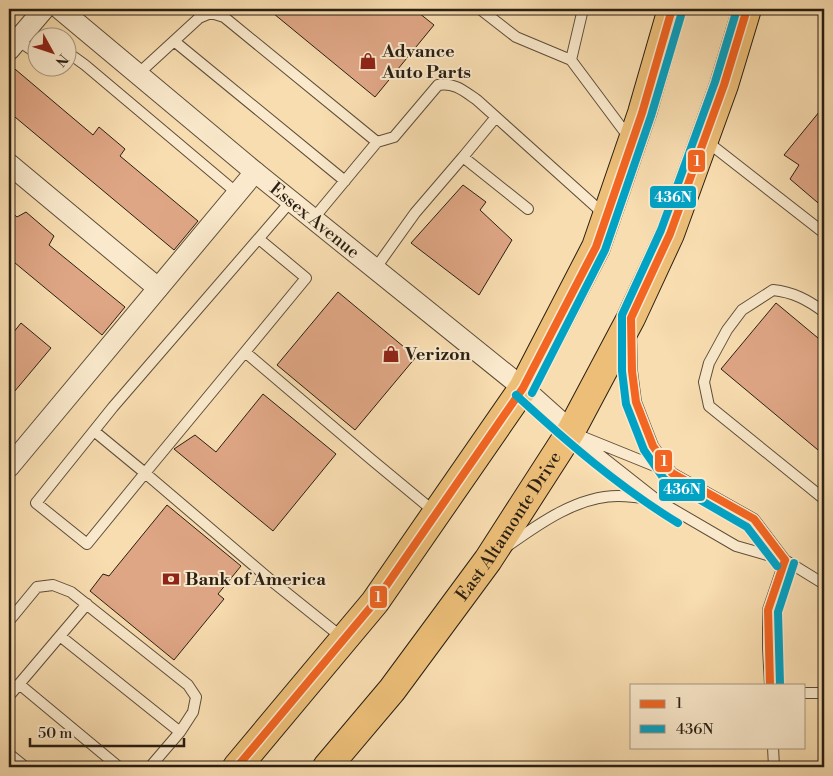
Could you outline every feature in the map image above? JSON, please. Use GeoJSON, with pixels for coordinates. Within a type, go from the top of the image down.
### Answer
{"type":"FeatureCollection","features":[{"type":"Feature","properties":{"kind":"main road"},"geometry":{"type":"LineString","coordinates":[[237,767],[376,602],[523,388],[596,247],[632,142],[672,9]]}},
{"type":"Feature","properties":{"kind":"main road","name":"East Altamonte Drive"},"geometry":{"type":"LineString","coordinates":[[327,767],[392,690],[488,560],[571,431],[631,318],[670,234],[724,85],[748,9]]}},
{"type":"Feature","properties":{"kind":"street"},"geometry":{"type":"LineString","coordinates":[[13,45],[44,9]]}},
{"type":"Feature","properties":{"kind":"street","name":"Essex Avenue"},"geometry":{"type":"LineString","coordinates":[[60,9],[255,172],[523,388],[571,431]]}},
{"type":"Feature","properties":{"kind":"street"},"geometry":{"type":"LineString","coordinates":[[9,164],[158,288]]}},
{"type":"Feature","properties":{"kind":"street"},"geometry":{"type":"LineString","coordinates":[[9,467],[255,172]]}},
{"type":"Feature","properties":{"kind":"lane"},"geometry":{"type":"LineString","coordinates":[[480,9],[516,37],[571,60],[632,142]]}},
{"type":"Feature","properties":{"kind":"lane"},"geometry":{"type":"LineString","coordinates":[[571,60],[583,9]]}},
{"type":"Feature","properties":{"kind":"lane"},"geometry":{"type":"LineString","coordinates":[[138,74],[199,18],[211,12],[224,17],[377,142]]}},
{"type":"Feature","properties":{"kind":"lane"},"geometry":{"type":"LineString","coordinates":[[174,41],[345,181]]}},
{"type":"Feature","properties":{"kind":"lane"},"geometry":{"type":"LineString","coordinates":[[13,45],[28,50]]}},
{"type":"Feature","properties":{"kind":"lane"},"geometry":{"type":"LineString","coordinates":[[78,61],[237,193]]}},
{"type":"Feature","properties":{"kind":"lane"},"geometry":{"type":"LineString","coordinates":[[314,219],[377,142],[394,137],[438,85],[446,84],[460,88],[476,100],[607,216]]}},
{"type":"Feature","properties":{"kind":"lane"},"geometry":{"type":"LineString","coordinates":[[375,268],[415,213],[496,117]]}},
{"type":"Feature","properties":{"kind":"lane"},"geometry":{"type":"LineString","coordinates":[[705,139],[824,234]]}},
{"type":"Feature","properties":{"kind":"lane"},"geometry":{"type":"LineString","coordinates":[[463,157],[528,209]]}},
{"type":"Feature","properties":{"kind":"lane"},"geometry":{"type":"LineString","coordinates":[[258,238],[306,278],[87,544],[36,503],[94,431],[258,238],[291,201]]}},
{"type":"Feature","properties":{"kind":"lane"},"geometry":{"type":"LineString","coordinates":[[824,312],[813,304],[788,292],[773,290],[742,310],[727,330],[709,363],[704,382],[709,406],[824,499]]}},
{"type":"Feature","properties":{"kind":"lane"},"geometry":{"type":"LineString","coordinates":[[631,318],[632,371],[636,402],[653,446],[672,473]]}},
{"type":"Feature","properties":{"kind":"lane"},"geometry":{"type":"LineString","coordinates":[[245,352],[437,513]]}},
{"type":"Feature","properties":{"kind":"lane"},"geometry":{"type":"LineString","coordinates":[[94,431],[344,640]]}},
{"type":"Feature","properties":{"kind":"lane"},"geometry":{"type":"LineString","coordinates":[[571,431],[672,473],[754,519],[785,560]]}},
{"type":"Feature","properties":{"kind":"lane"},"geometry":{"type":"LineString","coordinates":[[571,431],[657,500],[736,546],[785,560],[824,584]]}},
{"type":"Feature","properties":{"kind":"lane"},"geometry":{"type":"LineString","coordinates":[[488,560],[537,525],[580,503],[616,496],[657,500]]}},
{"type":"Feature","properties":{"kind":"lane"},"geometry":{"type":"LineString","coordinates":[[770,684],[768,610],[785,560]]}},
{"type":"Feature","properties":{"kind":"lane"},"geometry":{"type":"LineString","coordinates":[[9,620],[37,587],[53,585],[71,592],[188,685],[196,697],[193,712],[180,732],[150,767]]}},
{"type":"Feature","properties":{"kind":"lane"},"geometry":{"type":"LineString","coordinates":[[9,696],[87,604]]}},
{"type":"Feature","properties":{"kind":"lane"},"geometry":{"type":"LineString","coordinates":[[60,636],[180,732]]}},
{"type":"Feature","properties":{"kind":"lane"},"geometry":{"type":"LineString","coordinates":[[19,684],[119,767]]}},
{"type":"Feature","properties":{"kind":"lane"},"geometry":{"type":"LineString","coordinates":[[806,693],[824,693]]}},
{"type":"Feature","properties":{"kind":"lane"},"geometry":{"type":"LineString","coordinates":[[773,748],[774,767]]}},
{"type":"Feature","properties":{"kind":"lane"},"geometry":{"type":"LineString","coordinates":[[9,754],[24,767]]}},
{"type":"Feature","properties":{"kind":"building","name":"Advance Auto Parts"},"geometry":{"type":"Polygon","coordinates":[[[268,9],[414,9],[434,25],[375,97],[268,9]]]}},
{"type":"Feature","properties":{"kind":"building"},"geometry":{"type":"Polygon","coordinates":[[[9,64],[93,135],[99,127],[125,149],[120,156],[198,221],[174,250],[9,112],[9,64]]]}},
{"type":"Feature","properties":{"kind":"building"},"geometry":{"type":"Polygon","coordinates":[[[824,106],[824,208],[790,179],[799,165],[784,155],[824,106]]]}},
{"type":"Feature","properties":{"kind":"building"},"geometry":{"type":"Polygon","coordinates":[[[463,185],[486,202],[480,210],[512,240],[479,295],[411,243],[463,185]]]}},
{"type":"Feature","properties":{"kind":"building"},"geometry":{"type":"Polygon","coordinates":[[[9,210],[17,217],[26,212],[54,236],[49,245],[125,307],[102,335],[9,258],[9,210]]]}},
{"type":"Feature","properties":{"kind":"building"},"geometry":{"type":"Polygon","coordinates":[[[338,292],[416,357],[355,430],[277,365],[338,292]]]}},
{"type":"Feature","properties":{"kind":"building"},"geometry":{"type":"Polygon","coordinates":[[[776,303],[824,343],[824,455],[721,369],[776,303]]]}},
{"type":"Feature","properties":{"kind":"building"},"geometry":{"type":"Polygon","coordinates":[[[21,323],[51,348],[9,398],[9,338],[21,323]]]}},
{"type":"Feature","properties":{"kind":"building"},"geometry":{"type":"Polygon","coordinates":[[[263,394],[336,454],[273,531],[174,449],[195,435],[216,452],[263,394]]]}},
{"type":"Feature","properties":{"kind":"building"},"geometry":{"type":"Polygon","coordinates":[[[167,505],[241,566],[218,594],[224,599],[174,660],[90,591],[103,574],[109,576],[167,505]]]}},
{"type":"Feature","properties":{"kind":"transit line","name":"1"},"geometry":{"type":"LineString","coordinates":[[237,767],[375,602],[523,388],[596,247],[642,113],[672,9]]}},
{"type":"Feature","properties":{"kind":"transit line","name":"436N"},"geometry":{"type":"LineString","coordinates":[[737,9],[715,82],[661,230],[622,315],[622,371],[626,404],[644,450],[664,479],[747,527],[777,566]]}},
{"type":"Feature","properties":{"kind":"transit line","name":"1"},"geometry":{"type":"LineString","coordinates":[[747,9],[724,85],[670,234],[631,318],[632,371],[636,402],[653,446],[672,473],[754,519],[785,560]]}},
{"type":"Feature","properties":{"kind":"transit line","name":"436N"},"geometry":{"type":"LineString","coordinates":[[532,393],[605,250],[651,116],[682,12]]}},
{"type":"Feature","properties":{"kind":"transit line","name":"436N"},"geometry":{"type":"LineString","coordinates":[[516,395],[594,463],[678,523]]}},
{"type":"Feature","properties":{"kind":"transit line","name":"1"},"geometry":{"type":"LineString","coordinates":[[770,684],[768,610],[785,560]]}},
{"type":"Feature","properties":{"kind":"transit line","name":"436N"},"geometry":{"type":"LineString","coordinates":[[780,684],[778,612],[794,563]]}},
{"type":"Feature","properties":{"kind":"place","name":"Advance Auto Parts"},"geometry":{"type":"Point","coordinates":[368,61]}},
{"type":"Feature","properties":{"kind":"place","name":"Verizon"},"geometry":{"type":"Point","coordinates":[391,354]}},
{"type":"Feature","properties":{"kind":"place","name":"Bank of America"},"geometry":{"type":"Point","coordinates":[171,579]}}]}
